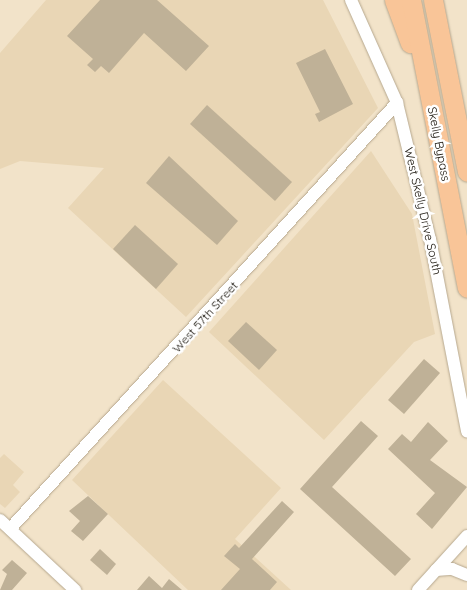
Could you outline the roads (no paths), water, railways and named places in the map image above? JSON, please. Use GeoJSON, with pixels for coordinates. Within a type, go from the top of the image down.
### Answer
{"type":"FeatureCollection","features":[{"type":"Feature","properties":{"kind":"highway"},"geometry":{"type":"LineString","coordinates":[[394,0],[430,94]]}},
{"type":"Feature","properties":{"kind":"highway","name":"Skelly Bypass"},"geometry":{"type":"LineString","coordinates":[[411,0],[467,288]]}},
{"type":"Feature","properties":{"kind":"highway","name":"Skelly Bypass"},"geometry":{"type":"LineString","coordinates":[[433,0],[467,172]]}},
{"type":"Feature","properties":{"kind":"highway"},"geometry":{"type":"LineString","coordinates":[[438,0],[438,26]]}},
{"type":"Feature","properties":{"kind":"street","name":"West Skelly Drive South"},"geometry":{"type":"LineString","coordinates":[[351,0],[397,103],[430,239],[467,431]]}},
{"type":"Feature","properties":{"kind":"street","name":"West 57th Street"},"geometry":{"type":"LineString","coordinates":[[10,529],[397,103]]}},
{"type":"Feature","properties":{"kind":"street"},"geometry":{"type":"LineString","coordinates":[[0,520],[75,590]]}},
{"type":"Feature","properties":{"kind":"street"},"geometry":{"type":"LineString","coordinates":[[418,590],[467,536]]}},
{"type":"Feature","properties":{"kind":"street"},"geometry":{"type":"LineString","coordinates":[[436,570],[452,568],[467,575]]}}]}
